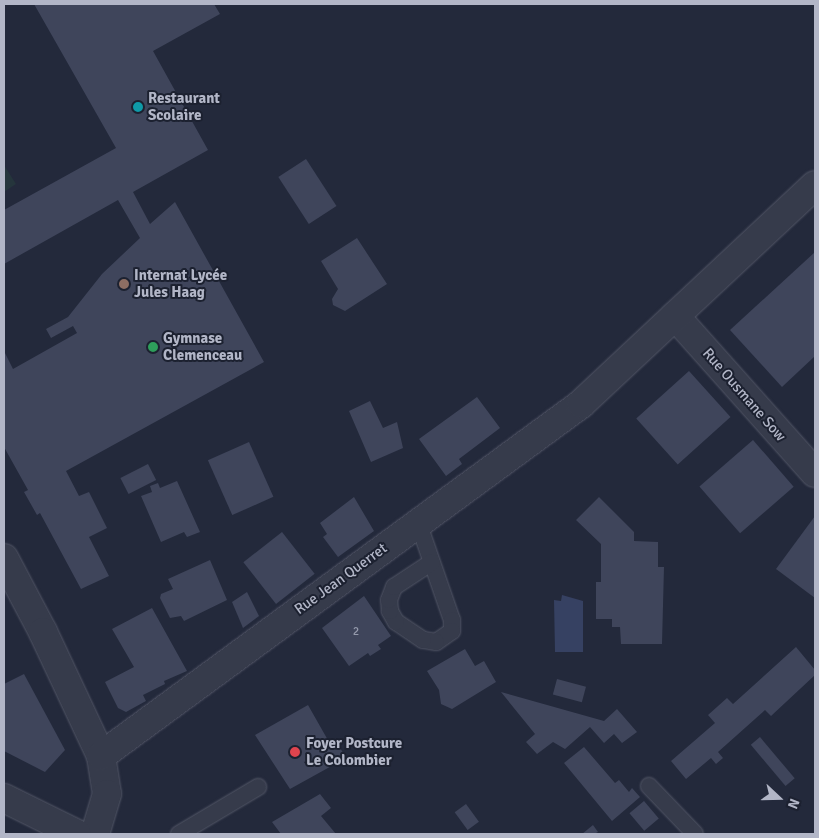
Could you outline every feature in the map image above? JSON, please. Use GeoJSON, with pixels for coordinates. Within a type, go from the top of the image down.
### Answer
{"type":"FeatureCollection","features":[{"type":"Feature","properties":{"kind":"street"},"geometry":{"type":"LineString","coordinates":[[675,316],[815,185]]}},
{"type":"Feature","properties":{"kind":"street","name":"Rue Jean Querret"},"geometry":{"type":"LineString","coordinates":[[101,756],[581,404],[675,316]]}},
{"type":"Feature","properties":{"kind":"street","name":"Rue Ousmane Sow"},"geometry":{"type":"LineString","coordinates":[[675,316],[815,473]]}},
{"type":"Feature","properties":{"kind":"street"},"geometry":{"type":"LineString","coordinates":[[4,558],[43,632],[101,756],[107,794],[96,834]]}},
{"type":"Feature","properties":{"kind":"street"},"geometry":{"type":"LineString","coordinates":[[4,798],[77,834]]}},
{"type":"Feature","properties":{"kind":"lane"},"geometry":{"type":"LineString","coordinates":[[418,522],[432,562],[452,620],[452,631],[436,642],[423,640],[396,622],[390,611],[389,600],[394,587],[432,562]]}},
{"type":"Feature","properties":{"kind":"lane"},"geometry":{"type":"LineString","coordinates":[[178,834],[258,786]]}},
{"type":"Feature","properties":{"kind":"lane"},"geometry":{"type":"LineString","coordinates":[[650,786],[695,834]]}},
{"type":"Feature","properties":{"kind":"shaded area"},"geometry":{"type":"Polygon","coordinates":[[[4,165],[16,184],[4,192],[4,165]]]}},
{"type":"Feature","properties":{"kind":"water"},"geometry":{"type":"Polygon","coordinates":[[[562,595],[583,601],[583,652],[555,652],[554,600],[561,601],[562,595]]]}},
{"type":"Feature","properties":{"kind":"building"},"geometry":{"type":"Polygon","coordinates":[[[34,4],[214,4],[220,14],[153,51],[208,150],[133,192],[150,224],[175,202],[264,362],[66,471],[79,496],[89,492],[107,528],[89,537],[109,576],[81,589],[40,513],[37,515],[24,492],[28,490],[4,447],[4,351],[13,369],[77,333],[73,326],[51,338],[46,329],[68,317],[102,274],[140,238],[118,200],[4,264],[4,210],[116,148],[34,4]]]}},
{"type":"Feature","properties":{"kind":"building"},"geometry":{"type":"Polygon","coordinates":[[[306,159],[336,206],[309,224],[278,177],[306,159]]]}},
{"type":"Feature","properties":{"kind":"building"},"geometry":{"type":"Polygon","coordinates":[[[357,238],[387,284],[345,311],[333,305],[332,299],[338,289],[321,261],[357,238]]]}},
{"type":"Feature","properties":{"kind":"building"},"geometry":{"type":"Polygon","coordinates":[[[815,252],[815,356],[782,387],[730,330],[815,252]]]}},
{"type":"Feature","properties":{"kind":"building"},"geometry":{"type":"Polygon","coordinates":[[[689,371],[730,417],[678,465],[636,419],[689,371]]]}},
{"type":"Feature","properties":{"kind":"building"},"geometry":{"type":"Polygon","coordinates":[[[477,397],[500,428],[459,459],[462,464],[446,476],[419,439],[477,397]]]}},
{"type":"Feature","properties":{"kind":"building"},"geometry":{"type":"Polygon","coordinates":[[[370,401],[383,428],[397,422],[403,448],[371,462],[349,411],[370,401]]]}},
{"type":"Feature","properties":{"kind":"building"},"geometry":{"type":"Polygon","coordinates":[[[753,440],[794,487],[740,533],[699,487],[753,440]]]}},
{"type":"Feature","properties":{"kind":"building"},"geometry":{"type":"Polygon","coordinates":[[[249,442],[273,497],[232,515],[208,460],[249,442]]]}},
{"type":"Feature","properties":{"kind":"building"},"geometry":{"type":"Polygon","coordinates":[[[148,464],[156,480],[129,494],[120,478],[148,464]]]}},
{"type":"Feature","properties":{"kind":"building"},"geometry":{"type":"Polygon","coordinates":[[[177,481],[200,532],[187,537],[184,532],[161,542],[141,496],[152,492],[150,486],[158,483],[160,488],[177,481]]]}},
{"type":"Feature","properties":{"kind":"building"},"geometry":{"type":"Polygon","coordinates":[[[354,497],[374,531],[338,557],[323,537],[327,534],[320,523],[354,497]]]}},
{"type":"Feature","properties":{"kind":"building"},"geometry":{"type":"Polygon","coordinates":[[[599,497],[634,532],[634,541],[658,542],[658,567],[664,567],[662,644],[621,644],[620,627],[612,627],[612,619],[596,619],[596,582],[601,582],[601,544],[576,520],[599,497]]]}},
{"type":"Feature","properties":{"kind":"building"},"geometry":{"type":"Polygon","coordinates":[[[815,516],[815,598],[776,569],[815,516]]]}},
{"type":"Feature","properties":{"kind":"building"},"geometry":{"type":"Polygon","coordinates":[[[282,532],[315,574],[276,604],[243,562],[282,532]]]}},
{"type":"Feature","properties":{"kind":"building"},"geometry":{"type":"Polygon","coordinates":[[[210,560],[227,600],[184,621],[181,616],[170,618],[160,598],[161,594],[173,589],[168,579],[210,560]]]}},
{"type":"Feature","properties":{"kind":"building"},"geometry":{"type":"Polygon","coordinates":[[[247,592],[259,616],[243,628],[232,602],[247,592]]]}},
{"type":"Feature","properties":{"kind":"building"},"geometry":{"type":"Polygon","coordinates":[[[364,596],[391,636],[378,645],[381,649],[370,656],[368,653],[349,666],[322,628],[364,596]]]}},
{"type":"Feature","properties":{"kind":"building"},"geometry":{"type":"Polygon","coordinates":[[[152,608],[187,671],[164,681],[165,684],[143,695],[146,701],[126,712],[118,708],[105,682],[134,667],[112,629],[152,608]]]}},
{"type":"Feature","properties":{"kind":"building"},"geometry":{"type":"Polygon","coordinates":[[[796,647],[815,670],[815,675],[771,716],[765,710],[718,752],[723,758],[716,764],[711,758],[686,779],[671,761],[715,723],[708,715],[727,698],[733,704],[796,647]]]}},
{"type":"Feature","properties":{"kind":"building"},"geometry":{"type":"Polygon","coordinates":[[[465,649],[475,666],[484,661],[496,682],[452,709],[441,704],[439,690],[427,671],[465,649]]]}},
{"type":"Feature","properties":{"kind":"building"},"geometry":{"type":"Polygon","coordinates":[[[24,674],[65,750],[45,772],[4,751],[4,684],[24,674]]]}},
{"type":"Feature","properties":{"kind":"building"},"geometry":{"type":"Polygon","coordinates":[[[557,679],[586,687],[582,702],[553,694],[557,679]]]}},
{"type":"Feature","properties":{"kind":"building"},"geometry":{"type":"Polygon","coordinates":[[[501,692],[604,721],[617,709],[637,732],[622,743],[614,734],[604,743],[590,727],[565,749],[553,742],[537,754],[526,742],[535,734],[501,692]]]}},
{"type":"Feature","properties":{"kind":"building"},"geometry":{"type":"Polygon","coordinates":[[[308,705],[329,742],[335,739],[346,758],[290,789],[255,735],[308,705]]]}},
{"type":"Feature","properties":{"kind":"building"},"geometry":{"type":"Polygon","coordinates":[[[760,737],[795,778],[786,786],[751,745],[760,737]]]}},
{"type":"Feature","properties":{"kind":"building"},"geometry":{"type":"Polygon","coordinates":[[[584,747],[615,783],[619,780],[629,792],[632,788],[640,797],[612,821],[564,763],[584,747]]]}},
{"type":"Feature","properties":{"kind":"building"},"geometry":{"type":"Polygon","coordinates":[[[320,794],[331,808],[321,816],[336,834],[281,834],[272,822],[320,794]]]}},
{"type":"Feature","properties":{"kind":"building"},"geometry":{"type":"Polygon","coordinates":[[[644,801],[659,819],[644,831],[629,813],[644,801]]]}},
{"type":"Feature","properties":{"kind":"building"},"geometry":{"type":"Polygon","coordinates":[[[466,804],[479,822],[468,830],[455,812],[466,804]]]}},
{"type":"Feature","properties":{"kind":"building"},"geometry":{"type":"Polygon","coordinates":[[[593,825],[598,832],[582,834],[593,825]]]}},
{"type":"Feature","properties":{"kind":"place","name":"Restaurant Scolaire"},"geometry":{"type":"Point","coordinates":[138,107]}},
{"type":"Feature","properties":{"kind":"place","name":"Internat Lycée Jules Haag"},"geometry":{"type":"Point","coordinates":[124,284]}},
{"type":"Feature","properties":{"kind":"place","name":"Gymnase Clemenceau"},"geometry":{"type":"Point","coordinates":[153,347]}},
{"type":"Feature","properties":{"kind":"place","name":"Foyer Postcure Le Colombier"},"geometry":{"type":"Point","coordinates":[295,752]}}]}
